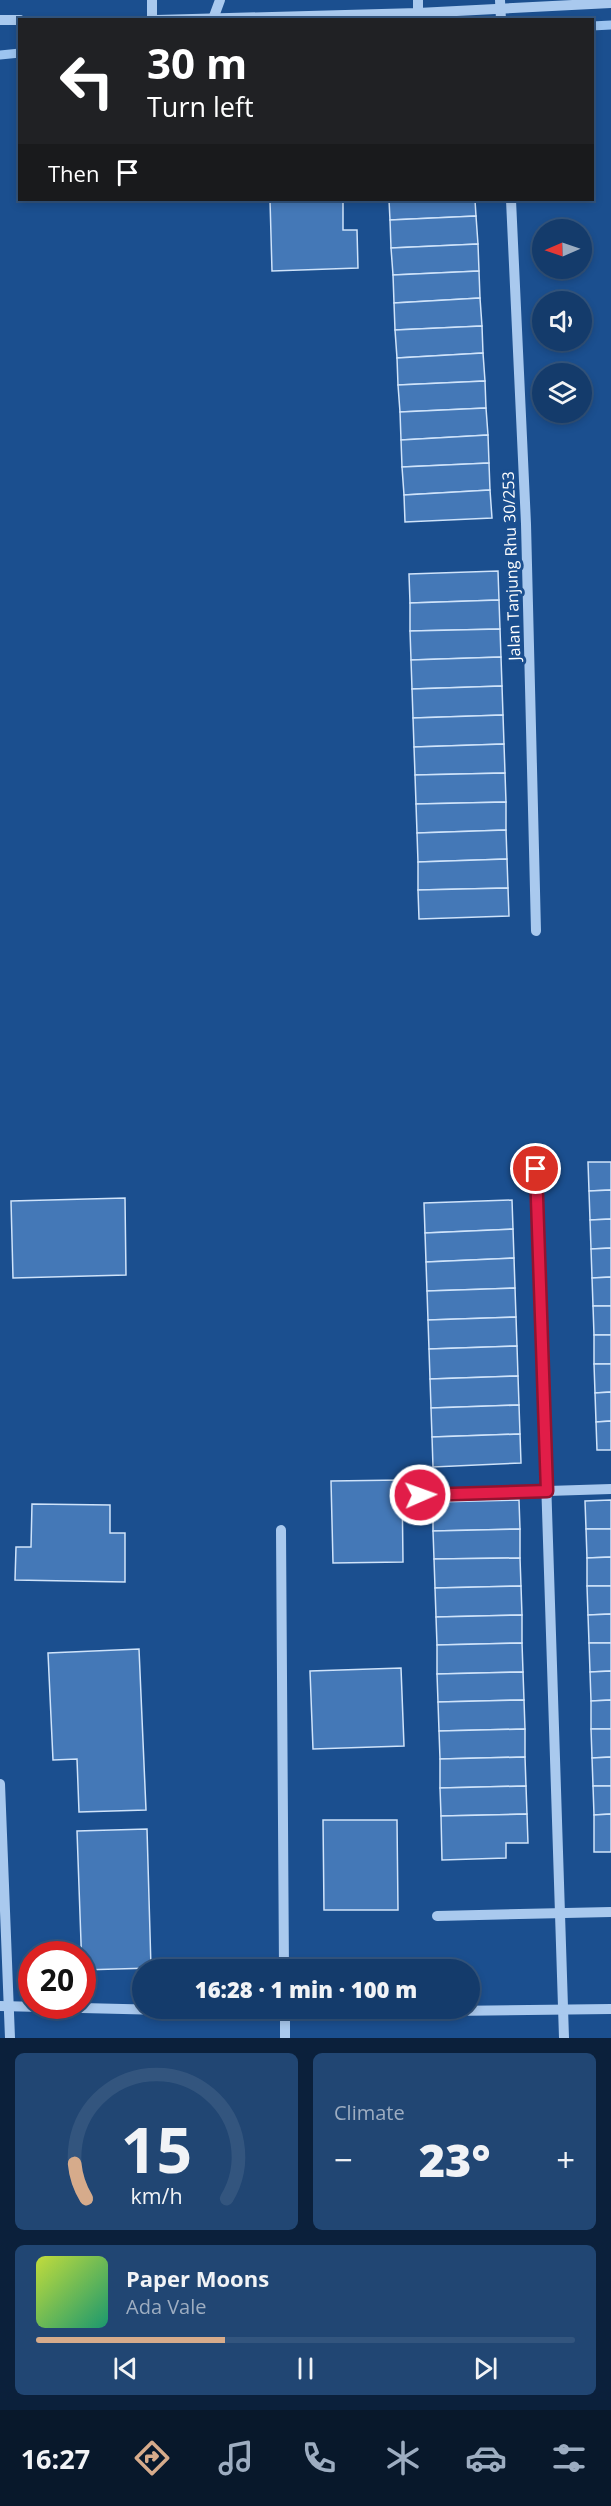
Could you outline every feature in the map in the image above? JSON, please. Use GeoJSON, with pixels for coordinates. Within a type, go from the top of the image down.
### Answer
{"type":"FeatureCollection","features":[{"type":"Feature","properties":{"kind":"street"},"geometry":{"type":"LineString","coordinates":[[152,0],[154,18]]}},
{"type":"Feature","properties":{"kind":"street"},"geometry":{"type":"LineString","coordinates":[[213,18],[220,0]]}},
{"type":"Feature","properties":{"kind":"street"},"geometry":{"type":"LineString","coordinates":[[418,0],[418,13]]}},
{"type":"Feature","properties":{"kind":"street"},"geometry":{"type":"LineString","coordinates":[[247,18],[501,10],[532,3],[611,3]]}},
{"type":"Feature","properties":{"kind":"street"},"geometry":{"type":"LineString","coordinates":[[0,20],[18,20]]}},
{"type":"Feature","properties":{"kind":"street","name":"Jalan Tanjung Rhu 30/253"},"geometry":{"type":"LineString","coordinates":[[511,201],[526,524],[536,931]]}},
{"type":"Feature","properties":{"kind":"street"},"geometry":{"type":"LineString","coordinates":[[536,1169],[564,2038]]}},
{"type":"Feature","properties":{"kind":"street"},"geometry":{"type":"LineString","coordinates":[[420,1495],[611,1489]]}},
{"type":"Feature","properties":{"kind":"street"},"geometry":{"type":"LineString","coordinates":[[281,1530],[284,1959]]}},
{"type":"Feature","properties":{"kind":"street"},"geometry":{"type":"LineString","coordinates":[[0,1784],[4,2006],[10,2038]]}},
{"type":"Feature","properties":{"kind":"street"},"geometry":{"type":"LineString","coordinates":[[437,1916],[611,1912]]}},
{"type":"Feature","properties":{"kind":"street"},"geometry":{"type":"LineString","coordinates":[[4,2006],[132,2008]]}},
{"type":"Feature","properties":{"kind":"street"},"geometry":{"type":"LineString","coordinates":[[480,2010],[611,2009]]}},
{"type":"Feature","properties":{"kind":"street"},"geometry":{"type":"LineString","coordinates":[[285,2019],[285,2038]]}},
{"type":"Feature","properties":{"kind":"building"},"geometry":{"type":"Polygon","coordinates":[[[270,201],[343,201],[343,230],[357,230],[358,268],[272,271],[270,201]]]}},
{"type":"Feature","properties":{"kind":"building"},"geometry":{"type":"Polygon","coordinates":[[[389,201],[475,201],[476,216],[390,220],[389,201]]]}},
{"type":"Feature","properties":{"kind":"building"},"geometry":{"type":"Polygon","coordinates":[[[476,216],[478,244],[391,248],[390,220],[476,216]]]}},
{"type":"Feature","properties":{"kind":"building"},"geometry":{"type":"Polygon","coordinates":[[[478,244],[479,271],[393,275],[391,248],[478,244]]]}},
{"type":"Feature","properties":{"kind":"building"},"geometry":{"type":"Polygon","coordinates":[[[479,271],[480,298],[394,303],[393,275],[479,271]]]}},
{"type":"Feature","properties":{"kind":"building"},"geometry":{"type":"Polygon","coordinates":[[[480,298],[482,326],[395,330],[394,303],[480,298]]]}},
{"type":"Feature","properties":{"kind":"building"},"geometry":{"type":"Polygon","coordinates":[[[482,326],[483,353],[397,358],[395,330],[482,326]]]}},
{"type":"Feature","properties":{"kind":"building"},"geometry":{"type":"Polygon","coordinates":[[[483,353],[485,381],[398,385],[397,358],[483,353]]]}},
{"type":"Feature","properties":{"kind":"building"},"geometry":{"type":"Polygon","coordinates":[[[485,381],[486,408],[400,412],[398,385],[485,381]]]}},
{"type":"Feature","properties":{"kind":"building"},"geometry":{"type":"Polygon","coordinates":[[[486,408],[488,435],[401,440],[400,412],[486,408]]]}},
{"type":"Feature","properties":{"kind":"building"},"geometry":{"type":"Polygon","coordinates":[[[488,435],[489,463],[402,467],[401,440],[488,435]]]}},
{"type":"Feature","properties":{"kind":"building"},"geometry":{"type":"Polygon","coordinates":[[[489,463],[490,490],[404,495],[402,467],[489,463]]]}},
{"type":"Feature","properties":{"kind":"building"},"geometry":{"type":"Polygon","coordinates":[[[490,490],[492,518],[405,522],[404,495],[490,490]]]}},
{"type":"Feature","properties":{"kind":"building"},"geometry":{"type":"Polygon","coordinates":[[[498,571],[499,600],[410,603],[409,574],[498,571]]]}},
{"type":"Feature","properties":{"kind":"building"},"geometry":{"type":"Polygon","coordinates":[[[499,600],[500,629],[410,631],[410,603],[499,600]]]}},
{"type":"Feature","properties":{"kind":"building"},"geometry":{"type":"Polygon","coordinates":[[[500,629],[501,657],[411,660],[410,631],[500,629]]]}},
{"type":"Feature","properties":{"kind":"building"},"geometry":{"type":"Polygon","coordinates":[[[501,657],[502,686],[412,689],[411,660],[501,657]]]}},
{"type":"Feature","properties":{"kind":"building"},"geometry":{"type":"Polygon","coordinates":[[[502,686],[503,715],[413,718],[412,689],[502,686]]]}},
{"type":"Feature","properties":{"kind":"building"},"geometry":{"type":"Polygon","coordinates":[[[503,715],[504,744],[414,747],[413,718],[503,715]]]}},
{"type":"Feature","properties":{"kind":"building"},"geometry":{"type":"Polygon","coordinates":[[[504,744],[505,773],[415,775],[414,747],[504,744]]]}},
{"type":"Feature","properties":{"kind":"building"},"geometry":{"type":"Polygon","coordinates":[[[505,773],[506,802],[416,804],[415,775],[505,773]]]}},
{"type":"Feature","properties":{"kind":"building"},"geometry":{"type":"Polygon","coordinates":[[[506,802],[506,830],[417,833],[416,804],[506,802]]]}},
{"type":"Feature","properties":{"kind":"building"},"geometry":{"type":"Polygon","coordinates":[[[506,830],[507,859],[418,862],[417,833],[506,830]]]}},
{"type":"Feature","properties":{"kind":"building"},"geometry":{"type":"Polygon","coordinates":[[[507,859],[508,888],[418,890],[418,862],[507,859]]]}},
{"type":"Feature","properties":{"kind":"building"},"geometry":{"type":"Polygon","coordinates":[[[508,888],[509,916],[419,919],[418,890],[508,888]]]}},
{"type":"Feature","properties":{"kind":"building"},"geometry":{"type":"Polygon","coordinates":[[[588,1162],[611,1162],[611,1190],[589,1191],[588,1162]]]}},
{"type":"Feature","properties":{"kind":"building"},"geometry":{"type":"Polygon","coordinates":[[[611,1190],[611,1219],[590,1220],[589,1191],[611,1190]]]}},
{"type":"Feature","properties":{"kind":"building"},"geometry":{"type":"Polygon","coordinates":[[[125,1198],[126,1275],[13,1278],[11,1201],[125,1198]]]}},
{"type":"Feature","properties":{"kind":"building"},"geometry":{"type":"Polygon","coordinates":[[[512,1200],[513,1229],[425,1233],[424,1203],[512,1200]]]}},
{"type":"Feature","properties":{"kind":"building"},"geometry":{"type":"Polygon","coordinates":[[[611,1219],[611,1248],[591,1249],[590,1220],[611,1219]]]}},
{"type":"Feature","properties":{"kind":"building"},"geometry":{"type":"Polygon","coordinates":[[[513,1229],[514,1258],[426,1262],[425,1233],[513,1229]]]}},
{"type":"Feature","properties":{"kind":"building"},"geometry":{"type":"Polygon","coordinates":[[[611,1248],[611,1277],[592,1278],[591,1249],[611,1248]]]}},
{"type":"Feature","properties":{"kind":"building"},"geometry":{"type":"Polygon","coordinates":[[[514,1258],[515,1288],[427,1291],[426,1262],[514,1258]]]}},
{"type":"Feature","properties":{"kind":"building"},"geometry":{"type":"Polygon","coordinates":[[[611,1277],[611,1306],[593,1306],[592,1278],[611,1277]]]}},
{"type":"Feature","properties":{"kind":"building"},"geometry":{"type":"Polygon","coordinates":[[[515,1288],[516,1317],[428,1320],[427,1291],[515,1288]]]}},
{"type":"Feature","properties":{"kind":"building"},"geometry":{"type":"Polygon","coordinates":[[[593,1306],[611,1306],[611,1335],[594,1335],[593,1306]]]}},
{"type":"Feature","properties":{"kind":"building"},"geometry":{"type":"Polygon","coordinates":[[[516,1317],[517,1346],[429,1349],[428,1320],[516,1317]]]}},
{"type":"Feature","properties":{"kind":"building"},"geometry":{"type":"Polygon","coordinates":[[[594,1335],[611,1335],[611,1364],[594,1364],[594,1335]]]}},
{"type":"Feature","properties":{"kind":"building"},"geometry":{"type":"Polygon","coordinates":[[[517,1346],[518,1376],[430,1379],[429,1349],[517,1346]]]}},
{"type":"Feature","properties":{"kind":"building"},"geometry":{"type":"Polygon","coordinates":[[[594,1364],[611,1364],[611,1392],[595,1393],[594,1364]]]}},
{"type":"Feature","properties":{"kind":"building"},"geometry":{"type":"Polygon","coordinates":[[[518,1376],[519,1405],[431,1408],[430,1379],[518,1376]]]}},
{"type":"Feature","properties":{"kind":"building"},"geometry":{"type":"Polygon","coordinates":[[[611,1392],[611,1421],[596,1422],[595,1393],[611,1392]]]}},
{"type":"Feature","properties":{"kind":"building"},"geometry":{"type":"Polygon","coordinates":[[[519,1405],[520,1434],[432,1437],[431,1408],[519,1405]]]}},
{"type":"Feature","properties":{"kind":"building"},"geometry":{"type":"Polygon","coordinates":[[[611,1421],[611,1450],[597,1450],[596,1422],[611,1421]]]}},
{"type":"Feature","properties":{"kind":"building"},"geometry":{"type":"Polygon","coordinates":[[[520,1434],[521,1463],[433,1467],[432,1437],[520,1434]]]}},
{"type":"Feature","properties":{"kind":"building"},"geometry":{"type":"Polygon","coordinates":[[[402,1480],[403,1562],[333,1563],[331,1481],[402,1480]]]}},
{"type":"Feature","properties":{"kind":"building"},"geometry":{"type":"Polygon","coordinates":[[[519,1500],[520,1529],[433,1531],[433,1502],[519,1500]]]}},
{"type":"Feature","properties":{"kind":"building"},"geometry":{"type":"Polygon","coordinates":[[[611,1500],[611,1529],[586,1529],[585,1501],[611,1500]]]}},
{"type":"Feature","properties":{"kind":"building"},"geometry":{"type":"Polygon","coordinates":[[[32,1504],[110,1505],[110,1533],[125,1533],[125,1582],[15,1580],[16,1547],[31,1547],[32,1504]]]}},
{"type":"Feature","properties":{"kind":"building"},"geometry":{"type":"Polygon","coordinates":[[[520,1529],[520,1558],[434,1559],[433,1531],[520,1529]]]}},
{"type":"Feature","properties":{"kind":"building"},"geometry":{"type":"Polygon","coordinates":[[[586,1529],[611,1529],[611,1557],[587,1558],[586,1529]]]}},
{"type":"Feature","properties":{"kind":"building"},"geometry":{"type":"Polygon","coordinates":[[[611,1557],[611,1586],[587,1586],[587,1558],[611,1557]]]}},
{"type":"Feature","properties":{"kind":"building"},"geometry":{"type":"Polygon","coordinates":[[[520,1558],[521,1586],[435,1588],[434,1559],[520,1558]]]}},
{"type":"Feature","properties":{"kind":"building"},"geometry":{"type":"Polygon","coordinates":[[[521,1586],[522,1615],[436,1617],[435,1588],[521,1586]]]}},
{"type":"Feature","properties":{"kind":"building"},"geometry":{"type":"Polygon","coordinates":[[[587,1586],[611,1586],[611,1614],[588,1615],[587,1586]]]}},
{"type":"Feature","properties":{"kind":"building"},"geometry":{"type":"Polygon","coordinates":[[[611,1614],[611,1643],[589,1643],[588,1615],[611,1614]]]}},
{"type":"Feature","properties":{"kind":"building"},"geometry":{"type":"Polygon","coordinates":[[[522,1615],[522,1643],[437,1645],[436,1617],[522,1615]]]}},
{"type":"Feature","properties":{"kind":"building"},"geometry":{"type":"Polygon","coordinates":[[[522,1643],[523,1672],[437,1674],[437,1645],[522,1643]]]}},
{"type":"Feature","properties":{"kind":"building"},"geometry":{"type":"Polygon","coordinates":[[[589,1643],[611,1643],[611,1671],[590,1672],[589,1643]]]}},
{"type":"Feature","properties":{"kind":"building"},"geometry":{"type":"Polygon","coordinates":[[[139,1649],[146,1810],[79,1812],[77,1759],[53,1760],[48,1653],[139,1649]]]}},
{"type":"Feature","properties":{"kind":"building"},"geometry":{"type":"Polygon","coordinates":[[[401,1668],[404,1746],[313,1749],[310,1671],[401,1668]]]}},
{"type":"Feature","properties":{"kind":"building"},"geometry":{"type":"Polygon","coordinates":[[[611,1671],[611,1700],[591,1701],[590,1672],[611,1671]]]}},
{"type":"Feature","properties":{"kind":"building"},"geometry":{"type":"Polygon","coordinates":[[[523,1672],[524,1700],[438,1702],[437,1674],[523,1672]]]}},
{"type":"Feature","properties":{"kind":"building"},"geometry":{"type":"Polygon","coordinates":[[[524,1700],[525,1729],[439,1731],[438,1702],[524,1700]]]}},
{"type":"Feature","properties":{"kind":"building"},"geometry":{"type":"Polygon","coordinates":[[[611,1700],[611,1729],[591,1729],[591,1701],[611,1700]]]}},
{"type":"Feature","properties":{"kind":"building"},"geometry":{"type":"Polygon","coordinates":[[[525,1729],[525,1757],[440,1759],[439,1731],[525,1729]]]}},
{"type":"Feature","properties":{"kind":"building"},"geometry":{"type":"Polygon","coordinates":[[[591,1729],[611,1729],[611,1757],[592,1758],[591,1729]]]}},
{"type":"Feature","properties":{"kind":"building"},"geometry":{"type":"Polygon","coordinates":[[[525,1757],[526,1786],[440,1788],[440,1759],[525,1757]]]}},
{"type":"Feature","properties":{"kind":"building"},"geometry":{"type":"Polygon","coordinates":[[[611,1757],[611,1786],[593,1786],[592,1758],[611,1757]]]}},
{"type":"Feature","properties":{"kind":"building"},"geometry":{"type":"Polygon","coordinates":[[[526,1786],[527,1814],[441,1816],[440,1788],[526,1786]]]}},
{"type":"Feature","properties":{"kind":"building"},"geometry":{"type":"Polygon","coordinates":[[[593,1786],[611,1786],[611,1814],[594,1815],[593,1786]]]}},
{"type":"Feature","properties":{"kind":"building"},"geometry":{"type":"Polygon","coordinates":[[[527,1814],[528,1843],[506,1843],[506,1858],[442,1860],[441,1816],[527,1814]]]}},
{"type":"Feature","properties":{"kind":"building"},"geometry":{"type":"Polygon","coordinates":[[[611,1814],[611,1852],[594,1852],[594,1815],[611,1814]]]}},
{"type":"Feature","properties":{"kind":"building"},"geometry":{"type":"Polygon","coordinates":[[[323,1820],[397,1820],[398,1910],[324,1910],[323,1820]]]}},
{"type":"Feature","properties":{"kind":"building"},"geometry":{"type":"Polygon","coordinates":[[[147,1829],[151,1959],[132,1959],[132,1969],[96,1970],[96,1941],[81,1941],[77,1831],[147,1829]]]}},
{"type":"Feature","properties":{"kind":"waterway"},"geometry":{"type":"LineString","coordinates":[[594,26],[611,25]]}},
{"type":"Feature","properties":{"kind":"waterway"},"geometry":{"type":"LineString","coordinates":[[0,55],[18,53]]}},
{"type":"Feature","properties":{"kind":"route"},"geometry":{"type":"LineString","coordinates":[[420,1495],[547,1491],[536,1169]]}}]}
